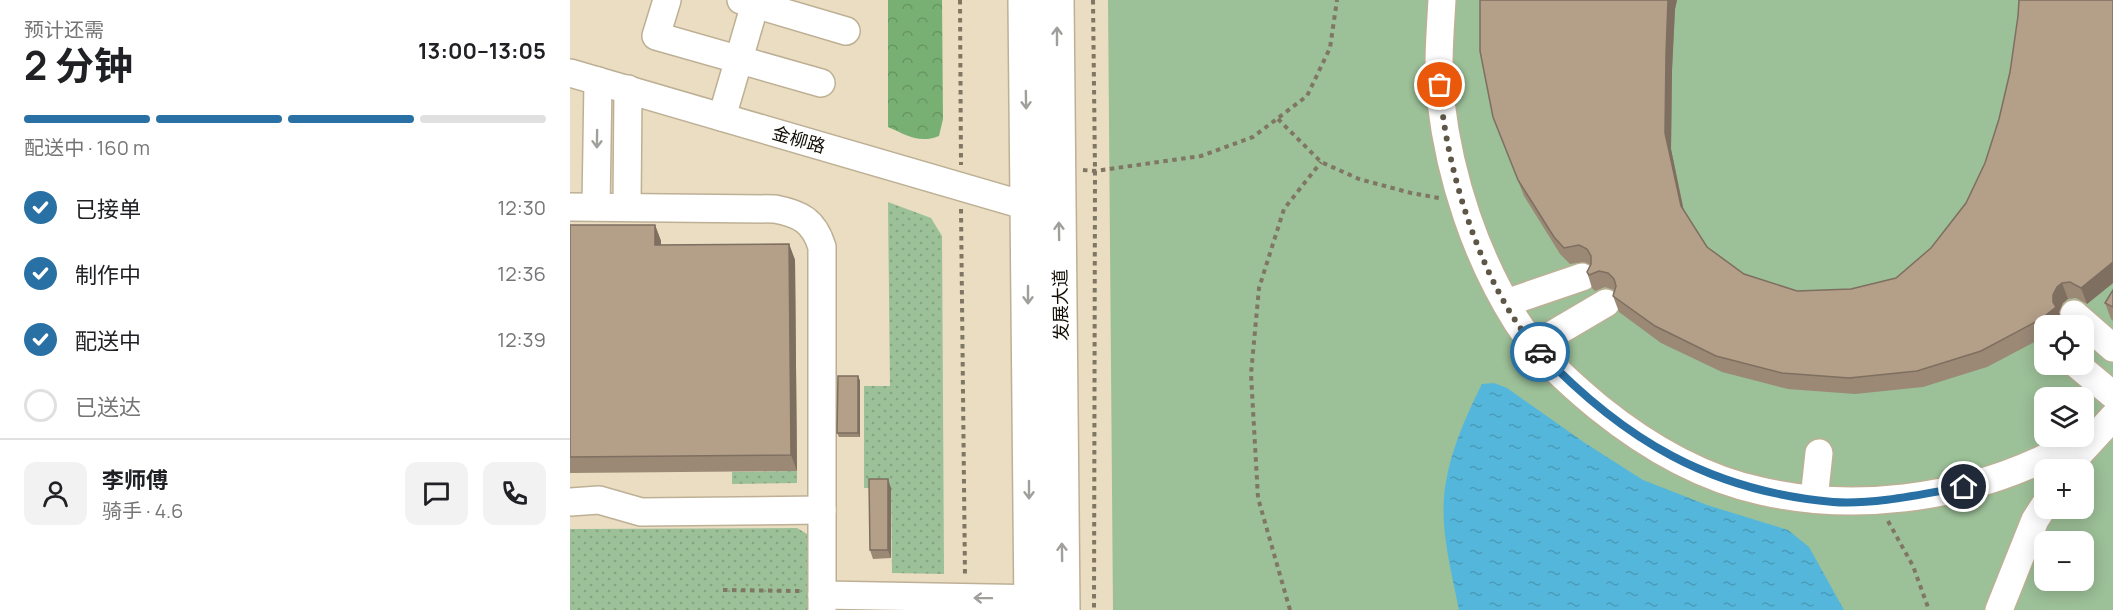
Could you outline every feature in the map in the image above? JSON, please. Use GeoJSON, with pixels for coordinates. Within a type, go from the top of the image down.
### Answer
{"type":"FeatureCollection","features":[{"type":"Feature","properties":{"kind":"main road","name":"发展大道"},"geometry":{"type":"LineString","coordinates":[[1025,0],[1030,604]]}},
{"type":"Feature","properties":{"kind":"main road","name":"发展大道"},"geometry":{"type":"LineString","coordinates":[[1057,0],[1063,605]]}},
{"type":"Feature","properties":{"kind":"street"},"geometry":{"type":"LineString","coordinates":[[667,0],[656,36],[820,83]]}},
{"type":"Feature","properties":{"kind":"street"},"geometry":{"type":"LineString","coordinates":[[1442,0],[1438,53],[1441,101],[1449,153],[1463,203],[1489,274],[1533,346],[1579,392],[1625,429],[1661,451],[1712,476],[1751,488],[1834,502],[1898,498],[1964,487],[2006,475],[2064,447]]}},
{"type":"Feature","properties":{"kind":"street"},"geometry":{"type":"LineString","coordinates":[[722,117],[738,59],[748,2],[846,32]]}},
{"type":"Feature","properties":{"kind":"street","name":"金柳路"},"geometry":{"type":"LineString","coordinates":[[570,73],[1027,206]]}},
{"type":"Feature","properties":{"kind":"street"},"geometry":{"type":"LineString","coordinates":[[598,81],[583,207],[775,209],[787,211],[807,220],[817,231],[822,247],[822,599],[965,598],[1063,605]]}},
{"type":"Feature","properties":{"kind":"street"},"geometry":{"type":"LineString","coordinates":[[627,207],[628,89]]}},
{"type":"Feature","properties":{"kind":"street"},"geometry":{"type":"LineString","coordinates":[[1506,303],[1582,277]]}},
{"type":"Feature","properties":{"kind":"street"},"geometry":{"type":"LineString","coordinates":[[1533,346],[1606,303]]}},
{"type":"Feature","properties":{"kind":"street"},"geometry":{"type":"LineString","coordinates":[[2074,314],[2113,348]]}},
{"type":"Feature","properties":{"kind":"street"},"geometry":{"type":"LineString","coordinates":[[2089,375],[2113,395]]}},
{"type":"Feature","properties":{"kind":"street"},"geometry":{"type":"LineString","coordinates":[[2094,429],[2113,417]]}},
{"type":"Feature","properties":{"kind":"street"},"geometry":{"type":"LineString","coordinates":[[2076,459],[2113,417]]}},
{"type":"Feature","properties":{"kind":"street"},"geometry":{"type":"LineString","coordinates":[[1814,499],[1819,453]]}},
{"type":"Feature","properties":{"kind":"street"},"geometry":{"type":"LineString","coordinates":[[570,502],[599,500],[641,512],[822,510]]}},
{"type":"Feature","properties":{"kind":"street"},"geometry":{"type":"LineString","coordinates":[[1999,610],[2036,519]]}},
{"type":"Feature","properties":{"kind":"path"},"geometry":{"type":"LineString","coordinates":[[960,0],[965,598]]}},
{"type":"Feature","properties":{"kind":"path"},"geometry":{"type":"LineString","coordinates":[[1093,0],[1094,610]]}},
{"type":"Feature","properties":{"kind":"path"},"geometry":{"type":"LineString","coordinates":[[1058,168],[1095,171],[1201,156],[1253,137],[1307,96],[1330,48],[1337,0]]}},
{"type":"Feature","properties":{"kind":"path"},"geometry":{"type":"LineString","coordinates":[[1278,118],[1321,162],[1359,179],[1411,193],[1463,203]]}},
{"type":"Feature","properties":{"kind":"path"},"geometry":{"type":"LineString","coordinates":[[1290,610],[1258,498],[1251,374],[1259,288],[1284,209],[1321,162]]}},
{"type":"Feature","properties":{"kind":"path"},"geometry":{"type":"LineString","coordinates":[[1877,500],[1913,566],[1929,610]]}},
{"type":"Feature","properties":{"kind":"path"},"geometry":{"type":"LineString","coordinates":[[723,590],[822,599]]}},
{"type":"Feature","properties":{"kind":"green space"},"geometry":{"type":"Polygon","coordinates":[[[888,0],[942,0],[943,119],[939,136],[919,139],[888,127],[888,0]]]}},
{"type":"Feature","properties":{"kind":"green space"},"geometry":{"type":"Polygon","coordinates":[[[1108,0],[2113,0],[2113,610],[1113,610],[1108,0]]]}},
{"type":"Feature","properties":{"kind":"green space"},"geometry":{"type":"Polygon","coordinates":[[[888,202],[931,218],[942,236],[944,574],[892,573],[891,488],[864,488],[864,386],[890,386],[888,202]]]}},
{"type":"Feature","properties":{"kind":"green space"},"geometry":{"type":"Polygon","coordinates":[[[797,471],[797,483],[732,484],[732,472],[797,471]]]}},
{"type":"Feature","properties":{"kind":"green space"},"geometry":{"type":"Polygon","coordinates":[[[797,528],[812,537],[817,610],[570,610],[570,529],[797,528]]]}},
{"type":"Feature","properties":{"kind":"water"},"geometry":{"type":"Polygon","coordinates":[[[1494,383],[1507,388],[1585,443],[1643,480],[1707,505],[1788,530],[1809,547],[1844,610],[1459,610],[1444,525],[1446,482],[1458,439],[1475,398],[1482,384],[1494,383]]]}},
{"type":"Feature","properties":{"kind":"building"},"geometry":{"type":"Polygon","coordinates":[[[1480,0],[1668,0],[1665,133],[1681,206],[1707,247],[1744,274],[1797,291],[1851,289],[1896,278],[1931,248],[1966,203],[1985,163],[1999,119],[2010,72],[2019,0],[2113,0],[2113,262],[2081,288],[2070,282],[2062,283],[2053,295],[2056,307],[2046,315],[2034,315],[2034,323],[1981,351],[1917,371],[1849,378],[1782,373],[1716,356],[1655,326],[1613,296],[1616,286],[1614,279],[1608,273],[1599,271],[1589,275],[1587,272],[1591,264],[1591,256],[1587,249],[1579,245],[1564,248],[1554,237],[1518,180],[1493,117],[1480,51],[1480,0]]]}},
{"type":"Feature","properties":{"kind":"building"},"geometry":{"type":"Polygon","coordinates":[[[570,225],[655,225],[655,245],[789,244],[791,455],[570,457],[570,225]]]}},
{"type":"Feature","properties":{"kind":"building"},"geometry":{"type":"Polygon","coordinates":[[[2113,290],[2113,307],[2105,303],[2113,290]]]}},
{"type":"Feature","properties":{"kind":"building"},"geometry":{"type":"Polygon","coordinates":[[[838,376],[858,376],[858,433],[837,433],[838,376]]]}},
{"type":"Feature","properties":{"kind":"building"},"geometry":{"type":"Polygon","coordinates":[[[869,479],[888,479],[888,550],[870,550],[869,479]]]}},
{"type":"Feature","properties":{"kind":"way so far"},"geometry":{"type":"LineString","coordinates":[[1440,85],[1449,153],[1467,217],[1489,274],[1517,323],[1540,352]]}},
{"type":"Feature","properties":{"kind":"route"},"geometry":{"type":"LineString","coordinates":[[1540,352],[1570,384],[1625,429],[1661,451],[1712,476],[1761,491],[1834,502],[1898,498],[1964,487]]}}]}
